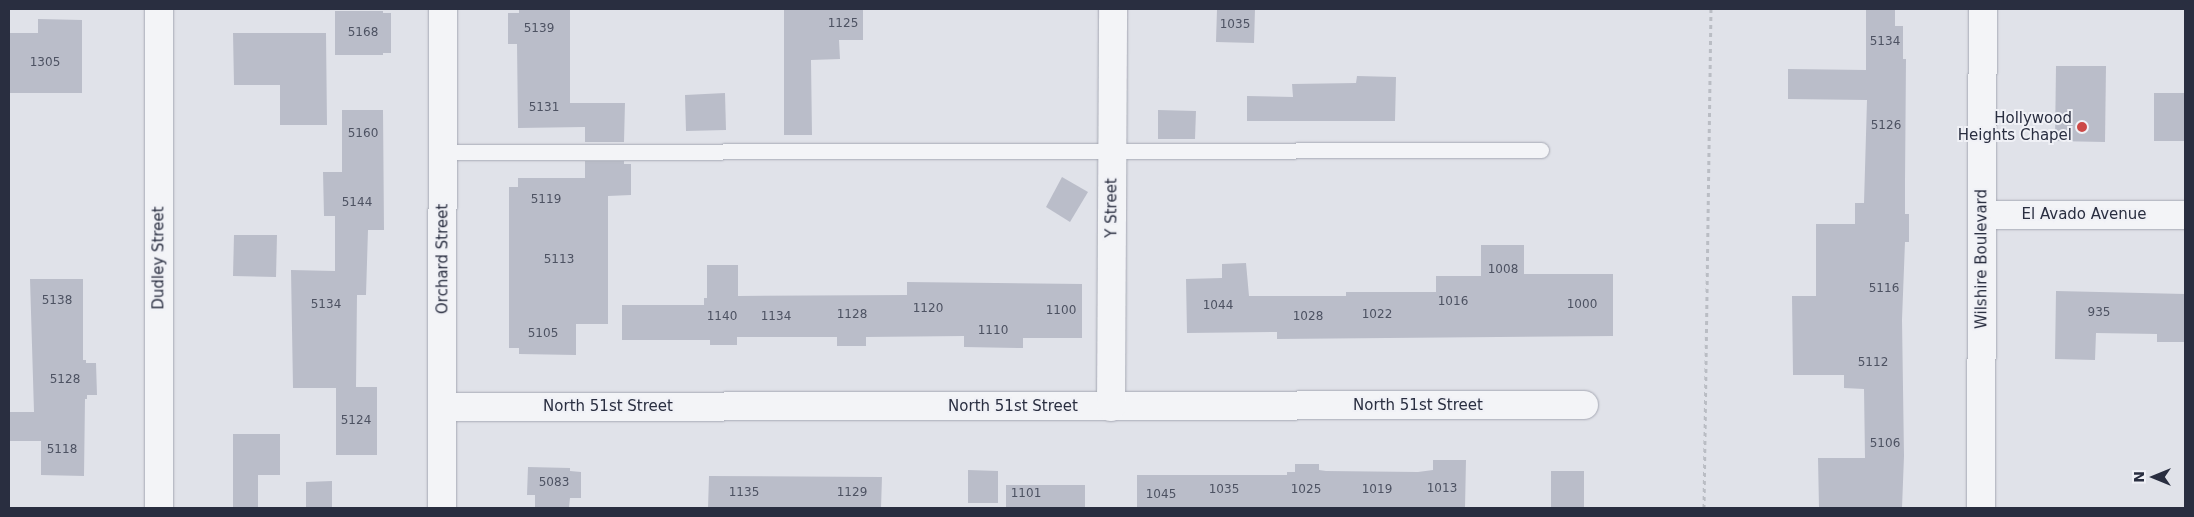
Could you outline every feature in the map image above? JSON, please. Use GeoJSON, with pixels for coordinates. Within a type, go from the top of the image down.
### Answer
{"type":"FeatureCollection","features":[{"type":"Feature","properties":{"kind":"street","name":"Dudley Street"},"geometry":{"type":"LineString","coordinates":[[159,9],[159,508]]}},
{"type":"Feature","properties":{"kind":"street","name":"Orchard Street"},"geometry":{"type":"LineString","coordinates":[[442,508],[443,9]]}},
{"type":"Feature","properties":{"kind":"street","name":"Y Street"},"geometry":{"type":"LineString","coordinates":[[1111,407],[1113,9]]}},
{"type":"Feature","properties":{"kind":"street","name":"Wilshire Boulevard"},"geometry":{"type":"LineString","coordinates":[[1981,508],[1983,9]]}},
{"type":"Feature","properties":{"kind":"street","name":"El Avado Avenue"},"geometry":{"type":"LineString","coordinates":[[1982,215],[2185,215]]}},
{"type":"Feature","properties":{"kind":"street","name":"North 51st Street"},"geometry":{"type":"LineString","coordinates":[[442,407],[1584,405]]}},
{"type":"Feature","properties":{"kind":"lane"},"geometry":{"type":"LineString","coordinates":[[443,152],[1541,150]]}},
{"type":"Feature","properties":{"kind":"path"},"geometry":{"type":"LineString","coordinates":[[1704,508],[1711,9]]}},
{"type":"Feature","properties":{"kind":"building"},"geometry":{"type":"Polygon","coordinates":[[[519,9],[570,9],[570,103],[625,103],[624,142],[585,142],[585,127],[518,128],[517,44],[508,44],[508,13],[519,13],[519,9]]]}},
{"type":"Feature","properties":{"kind":"building"},"geometry":{"type":"Polygon","coordinates":[[[784,9],[863,9],[863,40],[839,40],[840,59],[811,60],[812,135],[784,135],[784,9]]]}},
{"type":"Feature","properties":{"kind":"building"},"geometry":{"type":"Polygon","coordinates":[[[1217,9],[1255,9],[1254,43],[1216,42],[1217,9]]]}},
{"type":"Feature","properties":{"kind":"building"},"geometry":{"type":"Polygon","coordinates":[[[1866,9],[1895,9],[1895,26],[1903,26],[1903,59],[1906,59],[1905,214],[1909,214],[1909,242],[1905,242],[1902,320],[1904,456],[1902,508],[1819,508],[1818,458],[1865,458],[1864,389],[1844,388],[1844,375],[1793,375],[1792,296],[1816,296],[1816,224],[1855,224],[1855,203],[1864,203],[1867,100],[1788,99],[1788,69],[1866,70],[1866,9]]]}},
{"type":"Feature","properties":{"kind":"building"},"geometry":{"type":"Polygon","coordinates":[[[335,11],[383,11],[383,13],[391,13],[391,53],[383,53],[383,55],[335,55],[335,11]]]}},
{"type":"Feature","properties":{"kind":"building"},"geometry":{"type":"Polygon","coordinates":[[[38,19],[82,20],[82,93],[9,93],[9,33],[38,33],[38,19]]]}},
{"type":"Feature","properties":{"kind":"building"},"geometry":{"type":"Polygon","coordinates":[[[233,33],[326,33],[327,125],[280,125],[280,85],[234,85],[233,33]]]}},
{"type":"Feature","properties":{"kind":"building"},"geometry":{"type":"Polygon","coordinates":[[[2056,66],[2106,66],[2105,142],[2055,141],[2056,66]]]}},
{"type":"Feature","properties":{"kind":"building"},"geometry":{"type":"Polygon","coordinates":[[[1357,76],[1396,77],[1395,121],[1247,121],[1247,96],[1293,97],[1292,84],[1356,83],[1357,76]]]}},
{"type":"Feature","properties":{"kind":"building"},"geometry":{"type":"Polygon","coordinates":[[[725,93],[726,130],[686,131],[685,95],[725,93]]]}},
{"type":"Feature","properties":{"kind":"building"},"geometry":{"type":"Polygon","coordinates":[[[2154,93],[2185,93],[2185,141],[2154,141],[2154,93]]]}},
{"type":"Feature","properties":{"kind":"building"},"geometry":{"type":"Polygon","coordinates":[[[342,110],[383,110],[384,230],[368,230],[366,295],[357,295],[356,387],[377,387],[377,455],[336,455],[336,388],[293,388],[291,270],[335,271],[335,216],[324,216],[323,172],[342,172],[342,110]]]}},
{"type":"Feature","properties":{"kind":"building"},"geometry":{"type":"Polygon","coordinates":[[[1158,110],[1196,111],[1195,139],[1158,139],[1158,110]]]}},
{"type":"Feature","properties":{"kind":"building"},"geometry":{"type":"Polygon","coordinates":[[[585,161],[624,161],[624,164],[631,164],[631,195],[608,196],[608,324],[576,324],[576,355],[519,354],[519,348],[509,348],[509,187],[518,187],[518,178],[585,178],[585,161]]]}},
{"type":"Feature","properties":{"kind":"building"},"geometry":{"type":"Polygon","coordinates":[[[1062,177],[1088,192],[1070,222],[1046,207],[1062,177]]]}},
{"type":"Feature","properties":{"kind":"building"},"geometry":{"type":"Polygon","coordinates":[[[234,235],[277,235],[276,277],[233,276],[234,235]]]}},
{"type":"Feature","properties":{"kind":"building"},"geometry":{"type":"Polygon","coordinates":[[[1481,245],[1524,245],[1524,274],[1613,274],[1613,336],[1277,339],[1277,332],[1187,333],[1186,279],[1222,278],[1222,264],[1246,263],[1249,296],[1346,296],[1346,292],[1436,292],[1436,276],[1481,276],[1481,245]]]}},
{"type":"Feature","properties":{"kind":"building"},"geometry":{"type":"Polygon","coordinates":[[[707,265],[738,265],[738,296],[907,295],[907,282],[1082,284],[1082,338],[1023,338],[1023,348],[964,347],[964,336],[866,337],[866,346],[837,346],[837,337],[737,337],[737,345],[710,345],[710,340],[622,340],[622,305],[704,305],[704,298],[707,298],[707,265]]]}},
{"type":"Feature","properties":{"kind":"building"},"geometry":{"type":"Polygon","coordinates":[[[30,279],[83,279],[83,360],[86,360],[86,363],[96,363],[97,395],[87,395],[87,399],[85,399],[84,476],[41,475],[41,441],[9,441],[9,412],[34,412],[30,279]]]}},
{"type":"Feature","properties":{"kind":"building"},"geometry":{"type":"Polygon","coordinates":[[[2056,291],[2185,294],[2185,342],[2157,342],[2157,334],[2096,333],[2095,360],[2055,359],[2056,291]]]}},
{"type":"Feature","properties":{"kind":"building"},"geometry":{"type":"Polygon","coordinates":[[[233,434],[280,434],[280,475],[258,475],[258,508],[233,508],[233,434]]]}},
{"type":"Feature","properties":{"kind":"building"},"geometry":{"type":"Polygon","coordinates":[[[1433,460],[1466,460],[1465,508],[1137,508],[1137,475],[1287,475],[1287,472],[1295,472],[1295,464],[1319,464],[1319,470],[1326,471],[1418,472],[1433,470],[1433,460]]]}},
{"type":"Feature","properties":{"kind":"building"},"geometry":{"type":"Polygon","coordinates":[[[528,467],[570,468],[570,471],[581,472],[581,498],[570,498],[569,508],[535,508],[535,495],[527,495],[528,467]]]}},
{"type":"Feature","properties":{"kind":"building"},"geometry":{"type":"Polygon","coordinates":[[[968,470],[998,471],[998,503],[968,503],[968,470]]]}},
{"type":"Feature","properties":{"kind":"building"},"geometry":{"type":"Polygon","coordinates":[[[1551,471],[1584,471],[1584,508],[1551,508],[1551,471]]]}},
{"type":"Feature","properties":{"kind":"building"},"geometry":{"type":"Polygon","coordinates":[[[709,476],[882,477],[881,508],[708,508],[709,476]]]}},
{"type":"Feature","properties":{"kind":"building"},"geometry":{"type":"Polygon","coordinates":[[[332,481],[332,508],[306,508],[306,482],[332,481]]]}},
{"type":"Feature","properties":{"kind":"building"},"geometry":{"type":"Polygon","coordinates":[[[1006,485],[1085,485],[1085,508],[1006,508],[1006,485]]]}},
{"type":"Feature","properties":{"kind":"place","name":"Hollywood Heights Chapel"},"geometry":{"type":"Point","coordinates":[2082,127]}}]}
